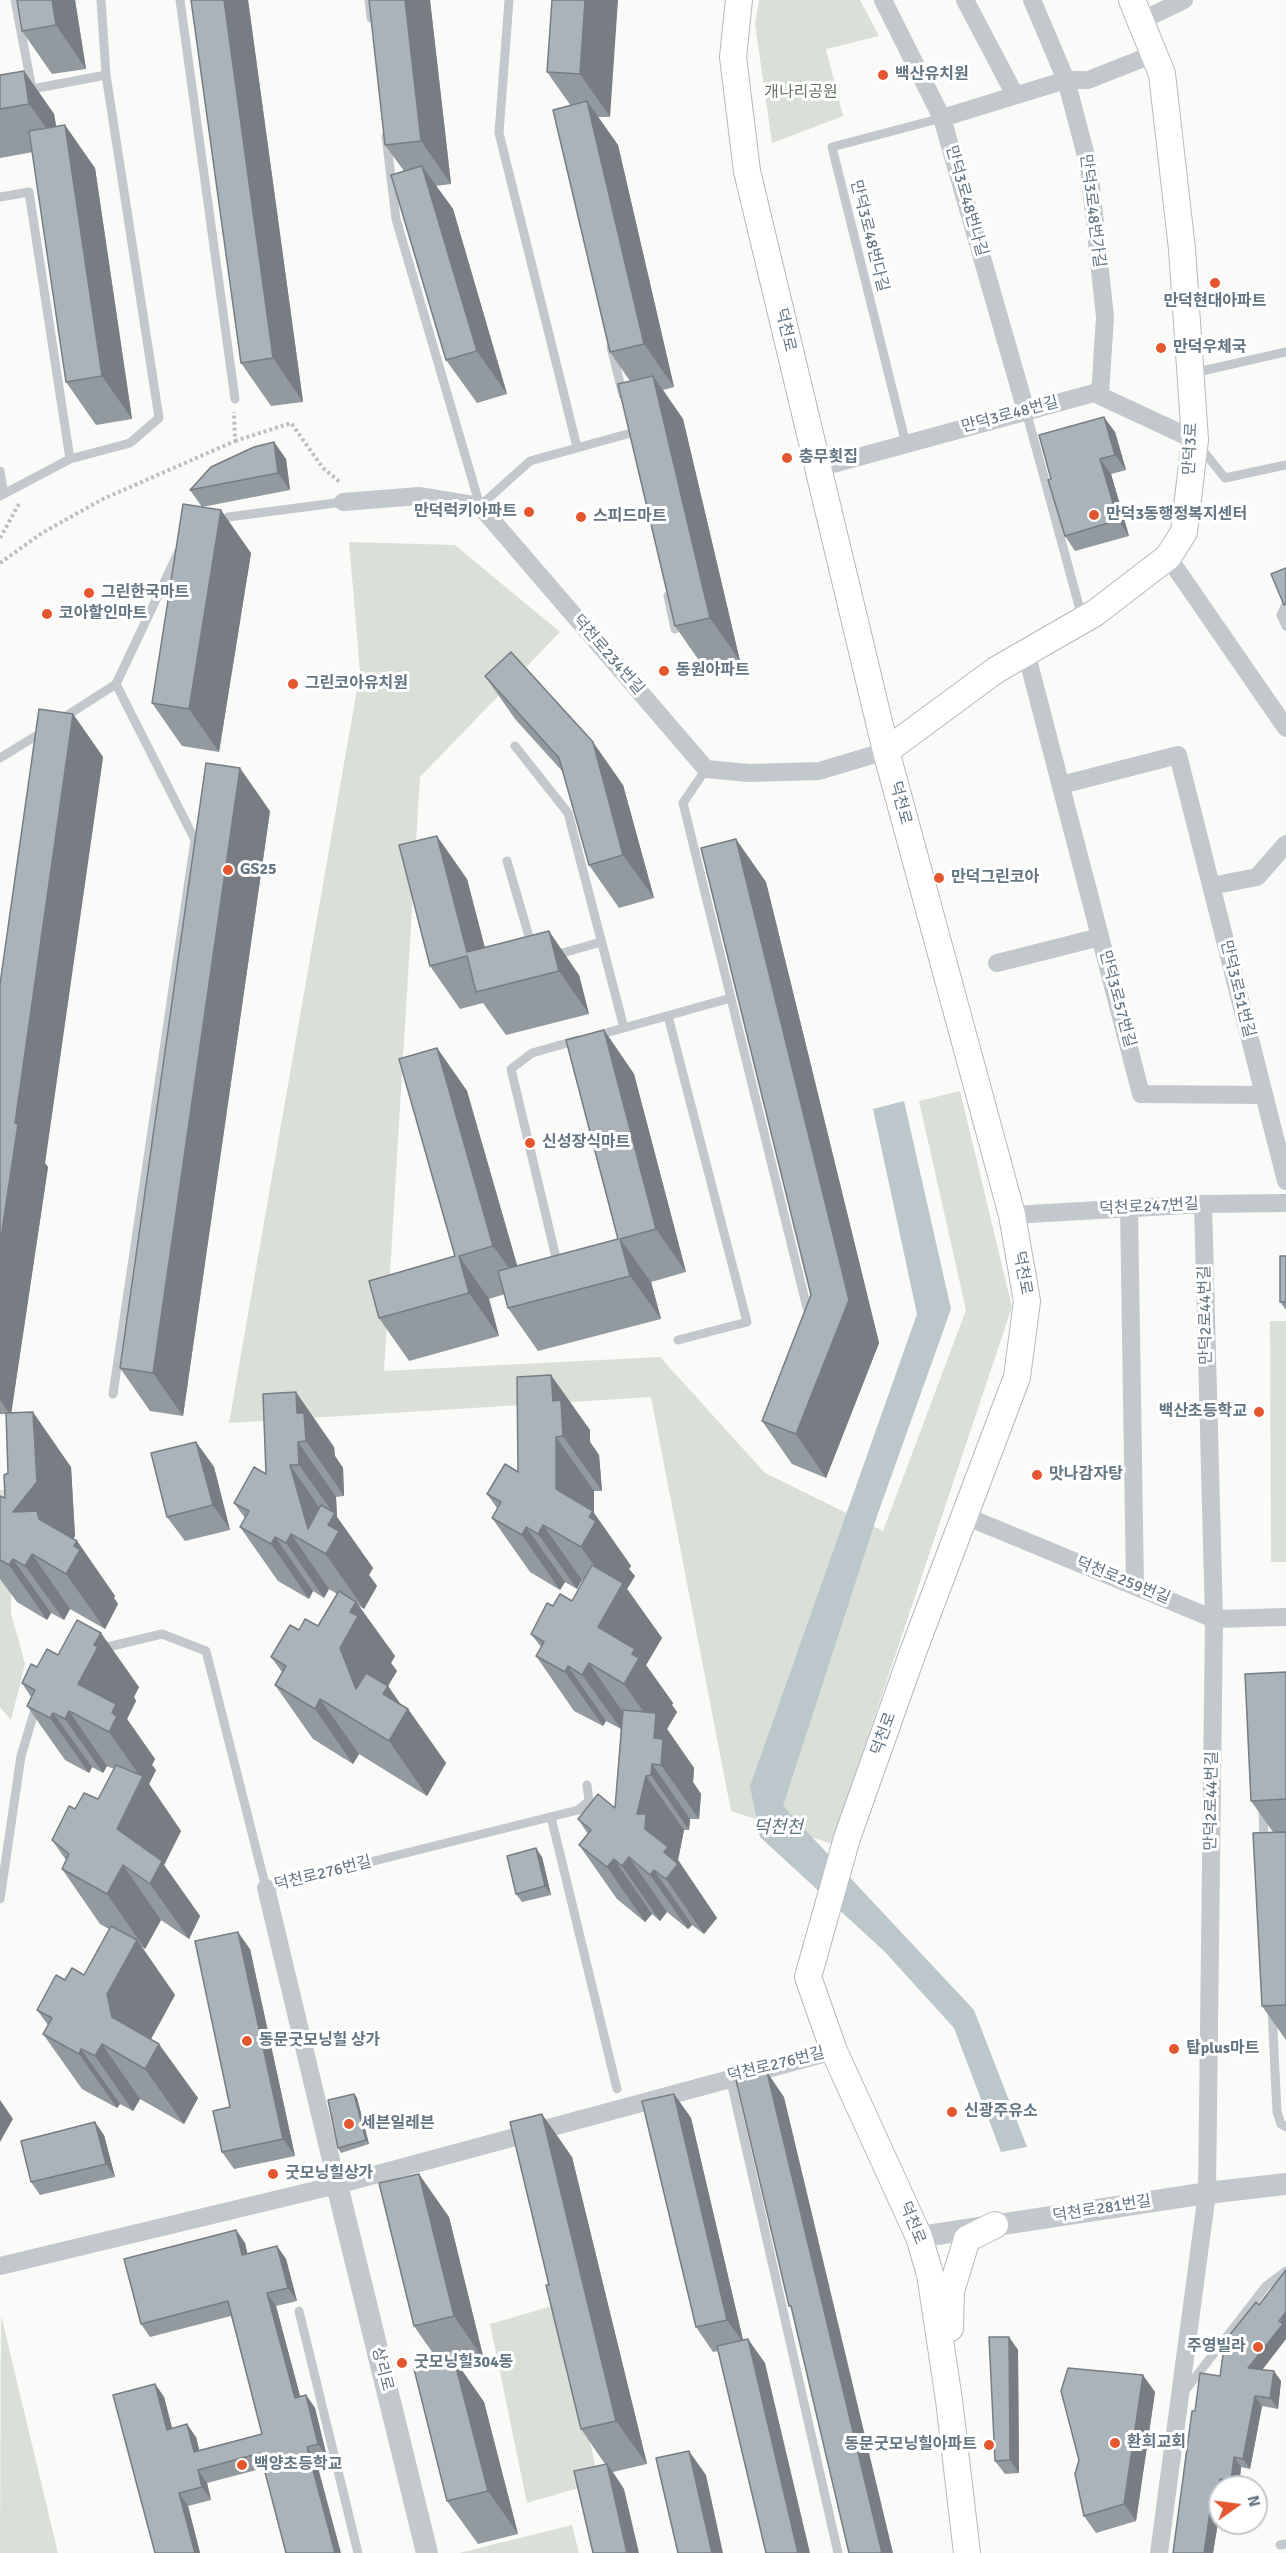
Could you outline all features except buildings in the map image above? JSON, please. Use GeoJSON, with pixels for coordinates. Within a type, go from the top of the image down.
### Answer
{"type":"FeatureCollection","features":[{"type":"Feature","properties":{"kind":"main road","name":"덕천로"},"geometry":{"type":"LineString","coordinates":[[739,0],[733,57],[747,171],[886,751],[1012,1215],[1028,1301],[1017,1377],[847,1838],[821,1923],[808,1977],[834,2051],[919,2237],[930,2274],[949,2400],[967,2553]]}},
{"type":"Feature","properties":{"kind":"main road","name":"만덕3로"},"geometry":{"type":"LineString","coordinates":[[886,751],[996,670],[1083,620],[1168,557],[1184,532],[1195,440],[1182,249],[1162,74],[1136,11]]}},
{"type":"Feature","properties":{"kind":"main road"},"geometry":{"type":"LineString","coordinates":[[949,2400],[951,2291],[967,2239],[995,2225]]}},
{"type":"Feature","properties":{"kind":"street","name":"만덕3로48번나길"},"geometry":{"type":"LineString","coordinates":[[883,0],[942,118],[1026,411]]}},
{"type":"Feature","properties":{"kind":"street"},"geometry":{"type":"LineString","coordinates":[[965,0],[1015,95]]}},
{"type":"Feature","properties":{"kind":"street","name":"만덕3로48번가길"},"geometry":{"type":"LineString","coordinates":[[1032,0],[1066,80],[1089,167],[1105,317],[1100,395]]}},
{"type":"Feature","properties":{"kind":"street"},"geometry":{"type":"LineString","coordinates":[[1136,11],[1184,0]]}},
{"type":"Feature","properties":{"kind":"street"},"geometry":{"type":"LineString","coordinates":[[942,118],[1066,80],[1088,80],[1154,54]]}},
{"type":"Feature","properties":{"kind":"street","name":"만덕3로48번길"},"geometry":{"type":"LineString","coordinates":[[818,468],[1078,396],[1094,393],[1100,395]]}},
{"type":"Feature","properties":{"kind":"street"},"geometry":{"type":"LineString","coordinates":[[1100,395],[1195,440]]}},
{"type":"Feature","properties":{"kind":"street"},"geometry":{"type":"LineString","coordinates":[[343,502],[419,496],[480,506]]}},
{"type":"Feature","properties":{"kind":"street","name":"덕천로234번길"},"geometry":{"type":"LineString","coordinates":[[480,506],[706,769]]}},
{"type":"Feature","properties":{"kind":"street"},"geometry":{"type":"LineString","coordinates":[[1168,557],[1286,728]]}},
{"type":"Feature","properties":{"kind":"street","name":"만덕3로57번길"},"geometry":{"type":"LineString","coordinates":[[1026,652],[1141,1094],[1264,1095]]}},
{"type":"Feature","properties":{"kind":"street"},"geometry":{"type":"LineString","coordinates":[[706,769],[749,773],[819,771],[886,751]]}},
{"type":"Feature","properties":{"kind":"street"},"geometry":{"type":"LineString","coordinates":[[1061,784],[1178,755],[1211,886],[1257,877],[1286,844]]}},
{"type":"Feature","properties":{"kind":"street","name":"만덕3로51번길"},"geometry":{"type":"LineString","coordinates":[[1211,886],[1286,1181]]}},
{"type":"Feature","properties":{"kind":"street"},"geometry":{"type":"LineString","coordinates":[[997,963],[1100,937]]}},
{"type":"Feature","properties":{"kind":"street","name":"덕천로247번길"},"geometry":{"type":"LineString","coordinates":[[1012,1215],[1130,1207],[1286,1203]]}},
{"type":"Feature","properties":{"kind":"street","name":"만덕2로44번길"},"geometry":{"type":"LineString","coordinates":[[1159,2553],[1207,2193],[1214,1619],[1203,1204]]}},
{"type":"Feature","properties":{"kind":"street"},"geometry":{"type":"LineString","coordinates":[[1130,1207],[1135,1586]]}},
{"type":"Feature","properties":{"kind":"street","name":"덕천로259번길"},"geometry":{"type":"LineString","coordinates":[[965,1516],[1214,1619],[1286,1617]]}},
{"type":"Feature","properties":{"kind":"street","name":"덕천로276번길"},"geometry":{"type":"LineString","coordinates":[[266,1888],[337,2184]]}},
{"type":"Feature","properties":{"kind":"street","name":"덕천로276번길"},"geometry":{"type":"LineString","coordinates":[[0,2266],[337,2184],[834,2051]]}},
{"type":"Feature","properties":{"kind":"street","name":"상리로"},"geometry":{"type":"LineString","coordinates":[[337,2184],[427,2553]]}},
{"type":"Feature","properties":{"kind":"street","name":"덕천로281번길"},"geometry":{"type":"LineString","coordinates":[[919,2237],[1207,2193],[1286,2184]]}},
{"type":"Feature","properties":{"kind":"lane"},"geometry":{"type":"LineString","coordinates":[[15,0],[32,89],[106,75]]}},
{"type":"Feature","properties":{"kind":"lane"},"geometry":{"type":"LineString","coordinates":[[0,471],[2,495],[70,459],[130,442],[159,418],[106,75],[101,0]]}},
{"type":"Feature","properties":{"kind":"lane"},"geometry":{"type":"LineString","coordinates":[[180,0],[235,399]]}},
{"type":"Feature","properties":{"kind":"lane"},"geometry":{"type":"LineString","coordinates":[[369,0],[372,23]]}},
{"type":"Feature","properties":{"kind":"lane"},"geometry":{"type":"LineString","coordinates":[[509,0],[499,133],[577,447]]}},
{"type":"Feature","properties":{"kind":"lane","name":"만덕3로48번다길"},"geometry":{"type":"LineString","coordinates":[[906,444],[832,147],[942,118]]}},
{"type":"Feature","properties":{"kind":"lane"},"geometry":{"type":"LineString","coordinates":[[384,127],[396,219],[480,506],[530,460],[632,433]]}},
{"type":"Feature","properties":{"kind":"lane"},"geometry":{"type":"LineString","coordinates":[[0,197],[29,192],[70,459]]}},
{"type":"Feature","properties":{"kind":"lane"},"geometry":{"type":"LineString","coordinates":[[608,331],[626,410]]}},
{"type":"Feature","properties":{"kind":"lane"},"geometry":{"type":"LineString","coordinates":[[1190,374],[1286,352]]}},
{"type":"Feature","properties":{"kind":"lane"},"geometry":{"type":"LineString","coordinates":[[1026,411],[1083,620]]}},
{"type":"Feature","properties":{"kind":"lane"},"geometry":{"type":"LineString","coordinates":[[629,422],[634,444]]}},
{"type":"Feature","properties":{"kind":"lane"},"geometry":{"type":"LineString","coordinates":[[1195,440],[1225,478],[1286,465]]}},
{"type":"Feature","properties":{"kind":"lane"},"geometry":{"type":"LineString","coordinates":[[208,530],[228,517],[343,502]]}},
{"type":"Feature","properties":{"kind":"lane"},"geometry":{"type":"LineString","coordinates":[[0,758],[116,684],[180,550],[189,543]]}},
{"type":"Feature","properties":{"kind":"lane"},"geometry":{"type":"LineString","coordinates":[[665,583],[675,629]]}},
{"type":"Feature","properties":{"kind":"lane"},"geometry":{"type":"LineString","coordinates":[[1286,604],[1281,615],[1286,626]]}},
{"type":"Feature","properties":{"kind":"lane"},"geometry":{"type":"LineString","coordinates":[[113,1394],[195,840],[116,684]]}},
{"type":"Feature","properties":{"kind":"lane"},"geometry":{"type":"LineString","coordinates":[[515,746],[568,813],[624,1028]]}},
{"type":"Feature","properties":{"kind":"lane"},"geometry":{"type":"LineString","coordinates":[[706,769],[683,802],[807,1308]]}},
{"type":"Feature","properties":{"kind":"lane"},"geometry":{"type":"LineString","coordinates":[[507,861],[536,961]]}},
{"type":"Feature","properties":{"kind":"lane"},"geometry":{"type":"LineString","coordinates":[[547,958],[602,942]]}},
{"type":"Feature","properties":{"kind":"lane"},"geometry":{"type":"LineString","coordinates":[[559,1272],[511,1069],[532,1053],[731,998]]}},
{"type":"Feature","properties":{"kind":"lane"},"geometry":{"type":"LineString","coordinates":[[668,1016],[747,1322],[678,1340]]}},
{"type":"Feature","properties":{"kind":"lane"},"geometry":{"type":"LineString","coordinates":[[83,1653],[162,1634],[206,1651],[266,1888]]}},
{"type":"Feature","properties":{"kind":"lane"},"geometry":{"type":"LineString","coordinates":[[0,1899],[21,1756],[40,1693]]}},
{"type":"Feature","properties":{"kind":"lane","name":"덕천로276번길"},"geometry":{"type":"LineString","coordinates":[[266,1888],[578,1810],[589,1801],[587,1785]]}},
{"type":"Feature","properties":{"kind":"lane"},"geometry":{"type":"LineString","coordinates":[[1263,1798],[1264,1856]]}},
{"type":"Feature","properties":{"kind":"lane"},"geometry":{"type":"LineString","coordinates":[[551,1817],[617,2089]]}},
{"type":"Feature","properties":{"kind":"lane"},"geometry":{"type":"LineString","coordinates":[[1271,1996],[1277,2112],[1281,2124],[1286,2127]]}},
{"type":"Feature","properties":{"kind":"lane"},"geometry":{"type":"LineString","coordinates":[[730,2077],[838,2553]]}},
{"type":"Feature","properties":{"kind":"lane"},"geometry":{"type":"LineString","coordinates":[[1180,2397],[1266,2286],[1286,2271]]}},
{"type":"Feature","properties":{"kind":"lane"},"geometry":{"type":"LineString","coordinates":[[299,2311],[358,2553]]}},
{"type":"Feature","properties":{"kind":"path"},"geometry":{"type":"LineString","coordinates":[[235,399],[235,441]]}},
{"type":"Feature","properties":{"kind":"path"},"geometry":{"type":"LineString","coordinates":[[0,563],[42,533],[103,498],[235,441],[291,423],[323,468],[362,501]]}},
{"type":"Feature","properties":{"kind":"path"},"geometry":{"type":"LineString","coordinates":[[0,538],[34,478]]}},
{"type":"Feature","properties":{"kind":"green space","name":"개나리공원"},"geometry":{"type":"Polygon","coordinates":[[[759,0],[860,0],[879,36],[826,49],[843,116],[772,143],[755,24],[759,0]]]}},
{"type":"Feature","properties":{"kind":"green space"},"geometry":{"type":"Polygon","coordinates":[[[349,542],[455,545],[560,632],[420,777],[384,1371],[660,1357],[765,1473],[883,1531],[966,1310],[919,1101],[960,1091],[1012,1307],[832,1844],[731,1811],[651,1397],[229,1423],[360,672],[349,542]]]}},
{"type":"Feature","properties":{"kind":"green space"},"geometry":{"type":"Polygon","coordinates":[[[1270,1321],[1286,1321],[1286,1562],[1271,1562],[1270,1321]]]}},
{"type":"Feature","properties":{"kind":"green space"},"geometry":{"type":"Polygon","coordinates":[[[13,1489],[11,1613],[25,1664],[11,1720],[0,1707],[0,1490],[13,1489]]]}},
{"type":"Feature","properties":{"kind":"green space"},"geometry":{"type":"Polygon","coordinates":[[[559,2304],[599,2482],[527,2503],[490,2324],[559,2304]]]}},
{"type":"Feature","properties":{"kind":"green space"},"geometry":{"type":"Polygon","coordinates":[[[1,2315],[58,2553],[0,2553],[1,2315]]]}},
{"type":"Feature","properties":{"kind":"green space"},"geometry":{"type":"Polygon","coordinates":[[[572,2525],[579,2553],[459,2553],[572,2525]]]}},
{"type":"Feature","properties":{"kind":"water","name":"덕천천"},"geometry":{"type":"Polygon","coordinates":[[[904,1101],[951,1309],[877,1516],[783,1806],[974,2010],[1027,2147],[1001,2152],[954,2028],[885,1952],[760,1837],[750,1786],[917,1314],[873,1109],[904,1101]]]}},
{"type":"Feature","properties":{"kind":"place","name":"백산유치원"},"geometry":{"type":"Point","coordinates":[883,75]}},
{"type":"Feature","properties":{"kind":"place","name":"만덕현대아파트"},"geometry":{"type":"Point","coordinates":[1215,283]}},
{"type":"Feature","properties":{"kind":"place","name":"만덕우체국"},"geometry":{"type":"Point","coordinates":[1161,348]}},
{"type":"Feature","properties":{"kind":"place","name":"충무횟집"},"geometry":{"type":"Point","coordinates":[787,458]}},
{"type":"Feature","properties":{"kind":"place","name":"만덕럭키아파트"},"geometry":{"type":"Point","coordinates":[529,512]}},
{"type":"Feature","properties":{"kind":"place","name":"만덕3동행정복지센터"},"geometry":{"type":"Point","coordinates":[1094,515]}},
{"type":"Feature","properties":{"kind":"place","name":"스피드마트"},"geometry":{"type":"Point","coordinates":[581,517]}},
{"type":"Feature","properties":{"kind":"place","name":"그린한국마트"},"geometry":{"type":"Point","coordinates":[89,593]}},
{"type":"Feature","properties":{"kind":"place","name":"코아할인마트"},"geometry":{"type":"Point","coordinates":[47,614]}},
{"type":"Feature","properties":{"kind":"place","name":"동원아파트"},"geometry":{"type":"Point","coordinates":[664,671]}},
{"type":"Feature","properties":{"kind":"place","name":"그린코아유치원"},"geometry":{"type":"Point","coordinates":[293,684]}},
{"type":"Feature","properties":{"kind":"place","name":"GS25"},"geometry":{"type":"Point","coordinates":[228,870]}},
{"type":"Feature","properties":{"kind":"place","name":"만덕그린코아"},"geometry":{"type":"Point","coordinates":[939,878]}},
{"type":"Feature","properties":{"kind":"place","name":"신성장식마트"},"geometry":{"type":"Point","coordinates":[530,1143]}},
{"type":"Feature","properties":{"kind":"place","name":"백산초등학교"},"geometry":{"type":"Point","coordinates":[1259,1412]}},
{"type":"Feature","properties":{"kind":"place","name":"맛나감자탕"},"geometry":{"type":"Point","coordinates":[1037,1475]}},
{"type":"Feature","properties":{"kind":"place","name":"동문굿모닝힐 상가"},"geometry":{"type":"Point","coordinates":[247,2041]}},
{"type":"Feature","properties":{"kind":"place","name":"탑plus마트"},"geometry":{"type":"Point","coordinates":[1174,2049]}},
{"type":"Feature","properties":{"kind":"place","name":"신광주유소"},"geometry":{"type":"Point","coordinates":[952,2112]}},
{"type":"Feature","properties":{"kind":"place","name":"세븐일레븐"},"geometry":{"type":"Point","coordinates":[349,2124]}},
{"type":"Feature","properties":{"kind":"place","name":"굿모닝힐상가"},"geometry":{"type":"Point","coordinates":[273,2174]}},
{"type":"Feature","properties":{"kind":"place","name":"주영빌라"},"geometry":{"type":"Point","coordinates":[1258,2347]}},
{"type":"Feature","properties":{"kind":"place","name":"굿모닝힐304동"},"geometry":{"type":"Point","coordinates":[402,2363]}},
{"type":"Feature","properties":{"kind":"place","name":"환희교회"},"geometry":{"type":"Point","coordinates":[1115,2443]}},
{"type":"Feature","properties":{"kind":"place","name":"동문굿모닝힐아파트"},"geometry":{"type":"Point","coordinates":[989,2445]}},
{"type":"Feature","properties":{"kind":"place","name":"백양초등학교"},"geometry":{"type":"Point","coordinates":[242,2465]}}]}
